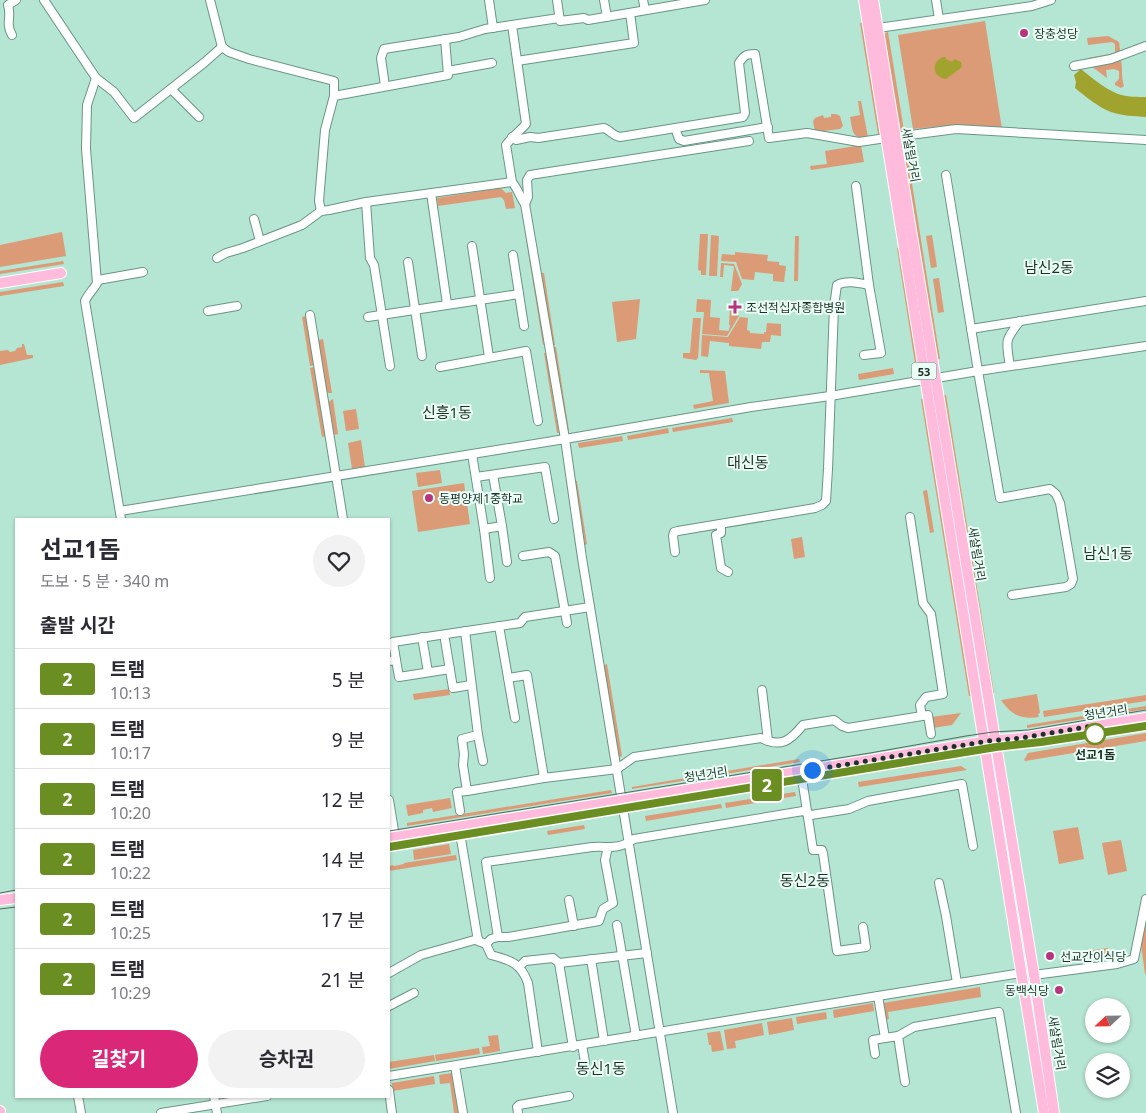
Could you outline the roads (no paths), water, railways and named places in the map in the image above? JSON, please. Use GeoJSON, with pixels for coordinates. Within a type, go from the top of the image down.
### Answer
{"type":"FeatureCollection","features":[{"type":"Feature","properties":{"kind":"main road","name":"새살림거리"},"geometry":{"type":"LineString","coordinates":[[864,0],[891,138],[930,379],[984,742],[1044,1113]]}},
{"type":"Feature","properties":{"kind":"main road","name":"새살림거리"},"geometry":{"type":"LineString","coordinates":[[873,0],[891,138]]}},
{"type":"Feature","properties":{"kind":"main road"},"geometry":{"type":"LineString","coordinates":[[0,283],[61,273]]}},
{"type":"Feature","properties":{"kind":"main road","name":"새살림거리"},"geometry":{"type":"LineString","coordinates":[[930,379],[995,740],[1034,975],[1054,1113]]}},
{"type":"Feature","properties":{"kind":"main road","name":"청년거리"},"geometry":{"type":"LineString","coordinates":[[392,837],[995,740],[1021,738],[1146,718]]}},
{"type":"Feature","properties":{"kind":"main road"},"geometry":{"type":"LineString","coordinates":[[0,900],[15,898]]}},
{"type":"Feature","properties":{"kind":"street"},"geometry":{"type":"LineString","coordinates":[[12,35],[8,28],[10,8],[8,5],[16,0]]}},
{"type":"Feature","properties":{"kind":"street"},"geometry":{"type":"LineString","coordinates":[[210,0],[222,47],[229,52],[334,81],[334,96],[325,130],[319,201],[321,211]]}},
{"type":"Feature","properties":{"kind":"street"},"geometry":{"type":"LineString","coordinates":[[489,0],[493,28]]}},
{"type":"Feature","properties":{"kind":"street"},"geometry":{"type":"LineString","coordinates":[[557,0],[559,18]]}},
{"type":"Feature","properties":{"kind":"street"},"geometry":{"type":"LineString","coordinates":[[604,0],[606,17]]}},
{"type":"Feature","properties":{"kind":"street"},"geometry":{"type":"LineString","coordinates":[[644,0],[645,10]]}},
{"type":"Feature","properties":{"kind":"street"},"geometry":{"type":"LineString","coordinates":[[385,86],[381,58],[384,49],[459,37],[512,25],[559,18],[560,21],[584,18],[588,20],[705,0]]}},
{"type":"Feature","properties":{"kind":"street"},"geometry":{"type":"LineString","coordinates":[[936,0],[939,19]]}},
{"type":"Feature","properties":{"kind":"street"},"geometry":{"type":"LineString","coordinates":[[878,28],[1032,6],[1051,0]]}},
{"type":"Feature","properties":{"kind":"street"},"geometry":{"type":"LineString","coordinates":[[46,1],[96,78],[114,92],[134,118],[206,62],[222,47]]}},
{"type":"Feature","properties":{"kind":"street"},"geometry":{"type":"LineString","coordinates":[[517,61],[634,42],[630,13]]}},
{"type":"Feature","properties":{"kind":"street"},"geometry":{"type":"LineString","coordinates":[[512,25],[526,124],[506,145],[512,182],[525,204],[674,1113]]}},
{"type":"Feature","properties":{"kind":"street"},"geometry":{"type":"LineString","coordinates":[[334,96],[448,75],[444,39]]}},
{"type":"Feature","properties":{"kind":"street"},"geometry":{"type":"LineString","coordinates":[[1074,66],[1111,59],[1146,46]]}},
{"type":"Feature","properties":{"kind":"street"},"geometry":{"type":"LineString","coordinates":[[512,137],[516,140],[530,137],[538,138],[604,128],[608,129],[614,136],[620,137],[743,117],[745,113],[739,63],[746,54],[755,54],[769,138],[807,133],[860,142],[956,129],[1146,140]]}},
{"type":"Feature","properties":{"kind":"street"},"geometry":{"type":"LineString","coordinates":[[448,71],[492,63]]}},
{"type":"Feature","properties":{"kind":"street"},"geometry":{"type":"LineString","coordinates":[[96,78],[87,105],[86,149],[98,280],[85,301],[120,515],[336,476],[751,407],[1146,346]]}},
{"type":"Feature","properties":{"kind":"street"},"geometry":{"type":"LineString","coordinates":[[172,89],[199,117]]}},
{"type":"Feature","properties":{"kind":"street"},"geometry":{"type":"LineString","coordinates":[[675,128],[679,139],[684,141],[768,127]]}},
{"type":"Feature","properties":{"kind":"street"},"geometry":{"type":"LineString","coordinates":[[525,204],[528,197],[527,180],[530,175],[749,141]]}},
{"type":"Feature","properties":{"kind":"street"},"geometry":{"type":"LineString","coordinates":[[946,175],[1000,498],[1050,489],[1056,494],[1060,502],[1073,579],[1071,584],[1066,587],[1012,595]]}},
{"type":"Feature","properties":{"kind":"street"},"geometry":{"type":"LineString","coordinates":[[217,258],[302,225],[321,211],[366,202],[512,182]]}},
{"type":"Feature","properties":{"kind":"street"},"geometry":{"type":"LineString","coordinates":[[856,186],[869,285],[881,353],[864,355]]}},
{"type":"Feature","properties":{"kind":"street"},"geometry":{"type":"LineString","coordinates":[[430,193],[447,304]]}},
{"type":"Feature","properties":{"kind":"street"},"geometry":{"type":"LineString","coordinates":[[366,202],[370,258],[374,265],[390,366]]}},
{"type":"Feature","properties":{"kind":"street"},"geometry":{"type":"LineString","coordinates":[[254,219],[260,241]]}},
{"type":"Feature","properties":{"kind":"street"},"geometry":{"type":"LineString","coordinates":[[472,246],[489,357]]}},
{"type":"Feature","properties":{"kind":"street"},"geometry":{"type":"LineString","coordinates":[[513,254],[524,326]]}},
{"type":"Feature","properties":{"kind":"street"},"geometry":{"type":"LineString","coordinates":[[408,262],[422,356]]}},
{"type":"Feature","properties":{"kind":"street"},"geometry":{"type":"LineString","coordinates":[[98,280],[143,272]]}},
{"type":"Feature","properties":{"kind":"street"},"geometry":{"type":"LineString","coordinates":[[675,552],[672,536],[674,532],[814,508],[826,501],[834,306],[837,285],[852,282],[869,285]]}},
{"type":"Feature","properties":{"kind":"street"},"geometry":{"type":"LineString","coordinates":[[368,317],[519,294]]}},
{"type":"Feature","properties":{"kind":"street"},"geometry":{"type":"LineString","coordinates":[[971,329],[1146,301]]}},
{"type":"Feature","properties":{"kind":"street"},"geometry":{"type":"LineString","coordinates":[[208,311],[237,306]]}},
{"type":"Feature","properties":{"kind":"street"},"geometry":{"type":"LineString","coordinates":[[310,315],[343,518]]}},
{"type":"Feature","properties":{"kind":"street"},"geometry":{"type":"LineString","coordinates":[[1010,366],[1007,344],[1008,336],[1020,321]]}},
{"type":"Feature","properties":{"kind":"street"},"geometry":{"type":"LineString","coordinates":[[440,367],[526,351],[538,421]]}},
{"type":"Feature","properties":{"kind":"street"},"geometry":{"type":"LineString","coordinates":[[472,454],[490,578]]}},
{"type":"Feature","properties":{"kind":"street"},"geometry":{"type":"LineString","coordinates":[[476,477],[545,466],[554,519]]}},
{"type":"Feature","properties":{"kind":"street"},"geometry":{"type":"LineString","coordinates":[[493,475],[507,562]]}},
{"type":"Feature","properties":{"kind":"street"},"geometry":{"type":"LineString","coordinates":[[910,517],[923,603],[931,614],[943,694],[926,697],[920,705],[922,716]]}},
{"type":"Feature","properties":{"kind":"street"},"geometry":{"type":"LineString","coordinates":[[721,524],[721,533],[716,535],[721,568],[728,572]]}},
{"type":"Feature","properties":{"kind":"street"},"geometry":{"type":"LineString","coordinates":[[484,529],[502,526]]}},
{"type":"Feature","properties":{"kind":"street"},"geometry":{"type":"LineString","coordinates":[[523,556],[549,552],[555,556],[567,623]]}},
{"type":"Feature","properties":{"kind":"street"},"geometry":{"type":"LineString","coordinates":[[450,669],[399,677],[392,661],[393,642],[520,623],[525,617],[590,607]]}},
{"type":"Feature","properties":{"kind":"street"},"geometry":{"type":"LineString","coordinates":[[499,626],[515,718]]}},
{"type":"Feature","properties":{"kind":"street"},"geometry":{"type":"LineString","coordinates":[[465,631],[483,761]]}},
{"type":"Feature","properties":{"kind":"street"},"geometry":{"type":"LineString","coordinates":[[422,637],[428,672]]}},
{"type":"Feature","properties":{"kind":"street"},"geometry":{"type":"LineString","coordinates":[[445,640],[453,688],[471,685]]}},
{"type":"Feature","properties":{"kind":"street"},"geometry":{"type":"LineString","coordinates":[[508,678],[526,675],[544,778]]}},
{"type":"Feature","properties":{"kind":"street"},"geometry":{"type":"LineString","coordinates":[[762,690],[768,741]]}},
{"type":"Feature","properties":{"kind":"street"},"geometry":{"type":"LineString","coordinates":[[460,811],[457,792],[617,768],[634,757],[761,738],[775,742],[788,740],[803,725],[834,720],[848,728],[928,715],[931,734]]}},
{"type":"Feature","properties":{"kind":"street"},"geometry":{"type":"LineString","coordinates":[[467,791],[463,765],[462,738],[478,735]]}},
{"type":"Feature","properties":{"kind":"street"},"geometry":{"type":"LineString","coordinates":[[801,772],[813,850],[822,850],[823,853],[837,951],[866,947],[863,927]]}},
{"type":"Feature","properties":{"kind":"street"},"geometry":{"type":"LineString","coordinates":[[498,936],[486,862],[592,847],[624,846],[634,839],[803,811],[811,815],[849,809],[868,801],[962,784],[973,846]]}},
{"type":"Feature","properties":{"kind":"street"},"geometry":{"type":"LineString","coordinates":[[390,812],[392,837]]}},
{"type":"Feature","properties":{"kind":"street"},"geometry":{"type":"LineString","coordinates":[[459,827],[478,941],[486,944],[491,955],[508,960],[519,967],[524,973],[528,983],[538,1052]]}},
{"type":"Feature","properties":{"kind":"street"},"geometry":{"type":"LineString","coordinates":[[486,944],[498,936],[599,921],[603,910],[613,903],[605,860],[608,847]]}},
{"type":"Feature","properties":{"kind":"street"},"geometry":{"type":"LineString","coordinates":[[939,883],[957,983]]}},
{"type":"Feature","properties":{"kind":"street"},"geometry":{"type":"LineString","coordinates":[[390,1076],[496,1062],[573,1046],[1021,973],[1034,975],[1117,964],[1134,959],[1146,899]]}},
{"type":"Feature","properties":{"kind":"street"},"geometry":{"type":"LineString","coordinates":[[569,900],[574,926]]}},
{"type":"Feature","properties":{"kind":"street"},"geometry":{"type":"LineString","coordinates":[[617,925],[636,1036]]}},
{"type":"Feature","properties":{"kind":"street"},"geometry":{"type":"LineString","coordinates":[[390,972],[421,956],[478,939]]}},
{"type":"Feature","properties":{"kind":"street"},"geometry":{"type":"LineString","coordinates":[[559,963],[647,953]]}},
{"type":"Feature","properties":{"kind":"street"},"geometry":{"type":"LineString","coordinates":[[519,967],[525,961],[553,958],[559,963],[573,1046]]}},
{"type":"Feature","properties":{"kind":"street"},"geometry":{"type":"LineString","coordinates":[[591,959],[604,1042]]}},
{"type":"Feature","properties":{"kind":"street"},"geometry":{"type":"LineString","coordinates":[[390,1005],[414,993]]}},
{"type":"Feature","properties":{"kind":"street"},"geometry":{"type":"LineString","coordinates":[[878,996],[885,1038]]}},
{"type":"Feature","properties":{"kind":"street"},"geometry":{"type":"LineString","coordinates":[[875,1054],[873,1040],[898,1036],[914,1027],[999,1012],[1016,1113]]}},
{"type":"Feature","properties":{"kind":"street"},"geometry":{"type":"LineString","coordinates":[[898,1036],[905,1082]]}},
{"type":"Feature","properties":{"kind":"street"},"geometry":{"type":"LineString","coordinates":[[582,1045],[585,1062]]}},
{"type":"Feature","properties":{"kind":"street"},"geometry":{"type":"LineString","coordinates":[[455,1066],[463,1113]]}},
{"type":"Feature","properties":{"kind":"street"},"geometry":{"type":"LineString","coordinates":[[518,1113],[517,1107],[519,1105],[569,1096]]}},
{"type":"Feature","properties":{"kind":"street"},"geometry":{"type":"LineString","coordinates":[[78,1098],[81,1113]]}},
{"type":"Feature","properties":{"kind":"street"},"geometry":{"type":"LineString","coordinates":[[162,1113],[256,1098]]}},
{"type":"Feature","properties":{"kind":"street"},"geometry":{"type":"LineString","coordinates":[[390,1098],[392,1113]]}},
{"type":"Feature","properties":{"kind":"tram line"},"geometry":{"type":"LineString","coordinates":[[390,831],[966,736],[1028,730],[1146,710]]}},
{"type":"Feature","properties":{"kind":"tram line"},"geometry":{"type":"LineString","coordinates":[[390,847],[996,747],[1146,726]]}},
{"type":"Feature","properties":{"kind":"tram line","name":"2"},"geometry":{"type":"LineString","coordinates":[[390,847],[996,747],[1146,726]]}},
{"type":"Feature","properties":{"kind":"tram line"},"geometry":{"type":"LineString","coordinates":[[0,893],[15,890]]}},
{"type":"Feature","properties":{"kind":"tram line"},"geometry":{"type":"LineString","coordinates":[[0,909],[15,907]]}},
{"type":"Feature","properties":{"kind":"place","name":"장충성당"},"geometry":{"type":"Point","coordinates":[1024,33]}},
{"type":"Feature","properties":{"kind":"place","name":"조선적십자종합병원"},"geometry":{"type":"Point","coordinates":[735,307]}},
{"type":"Feature","properties":{"kind":"place","name":"동평양제1중학교"},"geometry":{"type":"Point","coordinates":[429,498]}},
{"type":"Feature","properties":{"kind":"place","name":"선교1돔"},"geometry":{"type":"Point","coordinates":[1095,734]}},
{"type":"Feature","properties":{"kind":"place","name":"선교간이식당"},"geometry":{"type":"Point","coordinates":[1050,956]}},
{"type":"Feature","properties":{"kind":"place","name":"동백식당"},"geometry":{"type":"Point","coordinates":[1059,990]}},
{"type":"Feature","properties":{"kind":"district","name":"남신2동"},"geometry":{"type":"Point","coordinates":[1049,267]}},
{"type":"Feature","properties":{"kind":"district","name":"신흥1동"},"geometry":{"type":"Point","coordinates":[447,412]}},
{"type":"Feature","properties":{"kind":"district","name":"대신동"},"geometry":{"type":"Point","coordinates":[748,462]}},
{"type":"Feature","properties":{"kind":"district","name":"남신1동"},"geometry":{"type":"Point","coordinates":[1108,553]}},
{"type":"Feature","properties":{"kind":"district","name":"동신2동"},"geometry":{"type":"Point","coordinates":[805,880]}},
{"type":"Feature","properties":{"kind":"district","name":"동신1동"},"geometry":{"type":"Point","coordinates":[601,1068]}}]}
